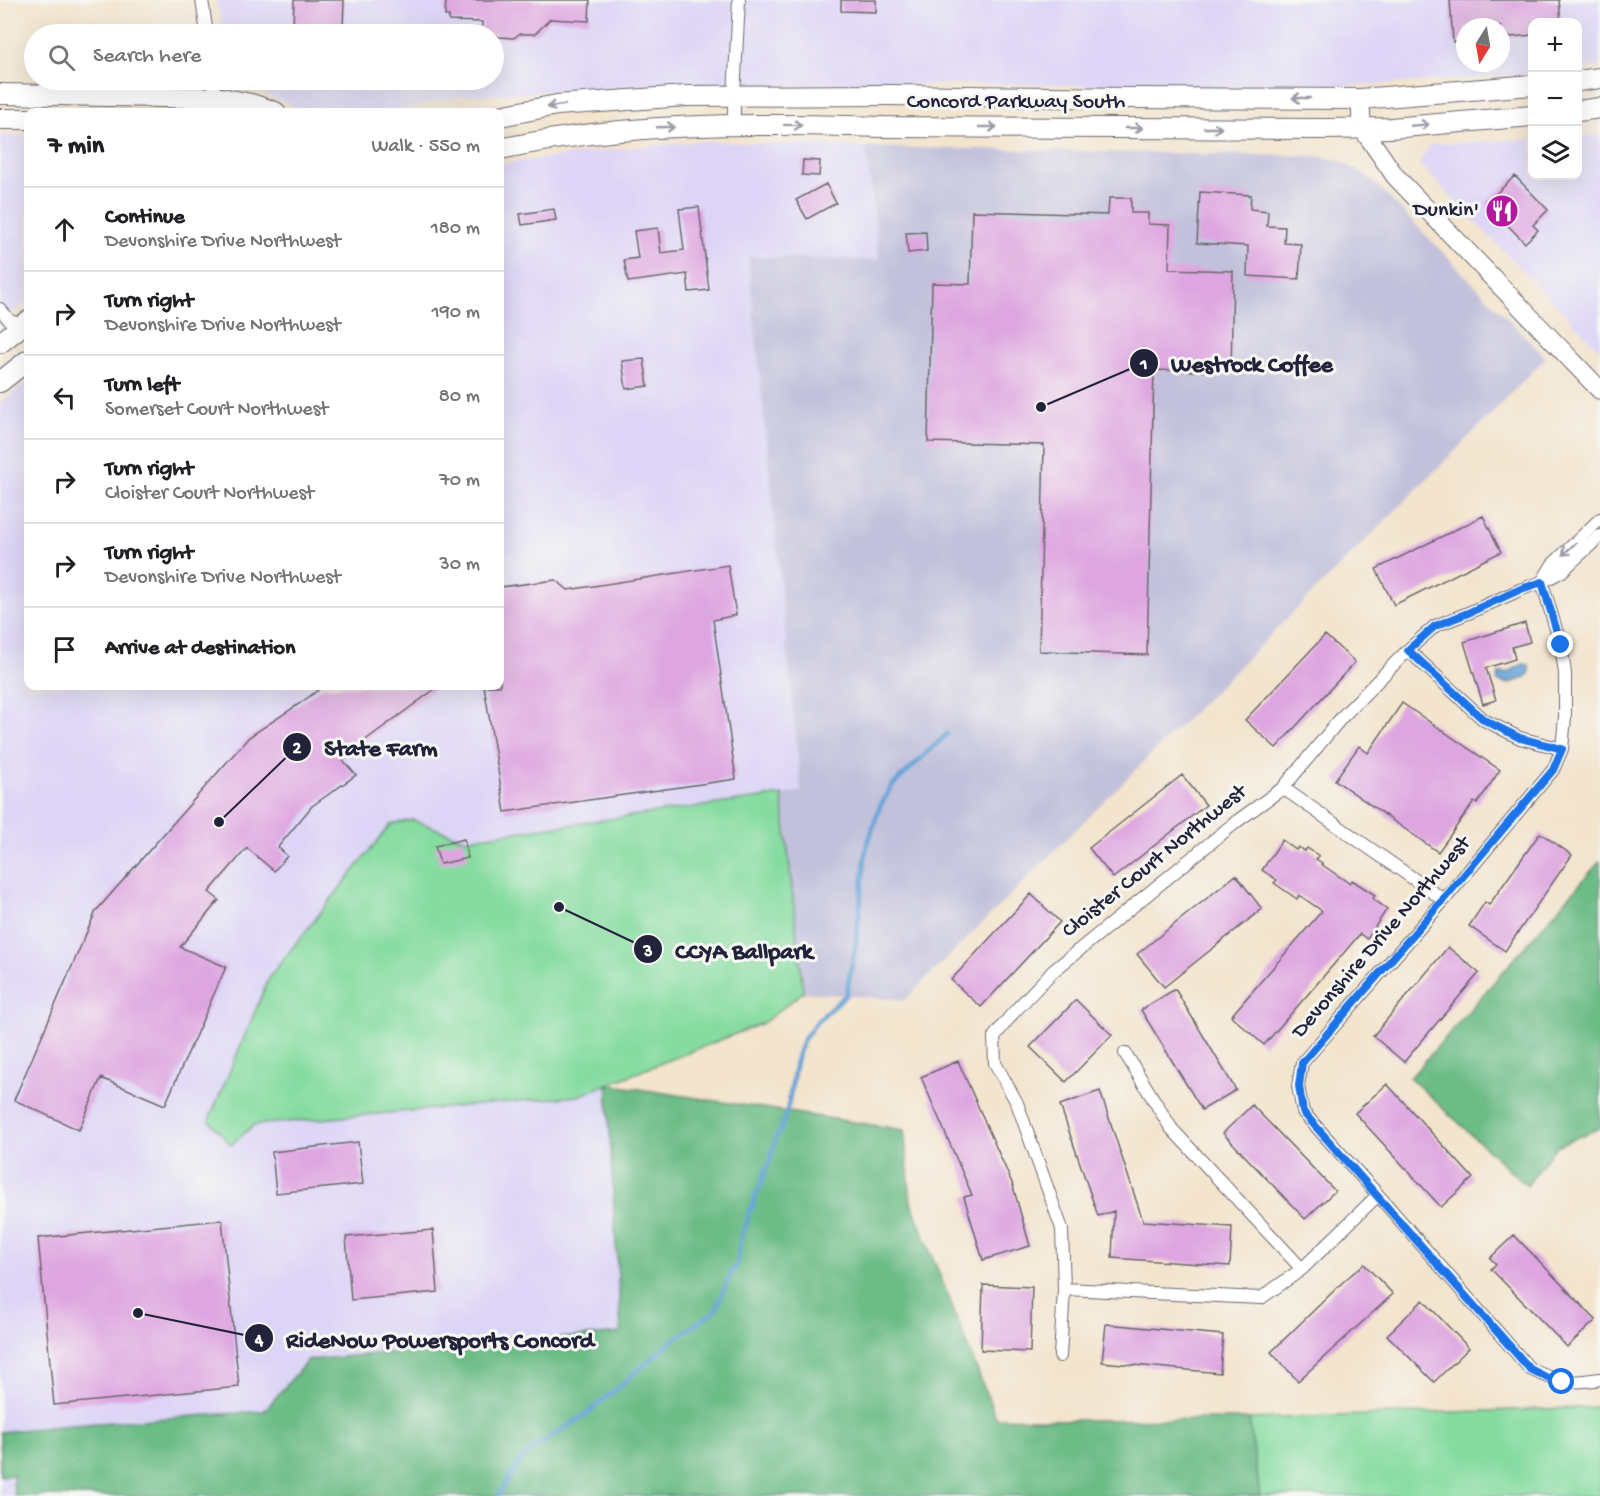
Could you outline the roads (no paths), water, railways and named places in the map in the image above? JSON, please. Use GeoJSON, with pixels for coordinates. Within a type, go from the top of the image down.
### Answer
{"type":"FeatureCollection","features":[{"type":"Feature","properties":{"kind":"main road"},"geometry":{"type":"LineString","coordinates":[[1582,80],[1600,78]]}},
{"type":"Feature","properties":{"kind":"main road","name":"Concord Parkway South"},"geometry":{"type":"LineString","coordinates":[[504,115],[557,105],[686,96],[887,95],[1360,99],[1528,85]]}},
{"type":"Feature","properties":{"kind":"main road"},"geometry":{"type":"LineString","coordinates":[[0,94],[214,96],[263,108]]}},
{"type":"Feature","properties":{"kind":"main road"},"geometry":{"type":"LineString","coordinates":[[0,106],[49,106],[64,95]]}},
{"type":"Feature","properties":{"kind":"main road"},"geometry":{"type":"LineString","coordinates":[[1360,99],[1362,128],[1395,176],[1600,390]]}},
{"type":"Feature","properties":{"kind":"main road"},"geometry":{"type":"LineString","coordinates":[[1582,110],[1600,108]]}},
{"type":"Feature","properties":{"kind":"main road","name":"Concord Parkway South"},"geometry":{"type":"LineString","coordinates":[[504,148],[607,132],[657,128],[779,125],[1391,128],[1528,116]]}},
{"type":"Feature","properties":{"kind":"main road"},"geometry":{"type":"LineString","coordinates":[[0,119],[24,119]]}},
{"type":"Feature","properties":{"kind":"main road"},"geometry":{"type":"LineString","coordinates":[[0,343],[24,324]]}},
{"type":"Feature","properties":{"kind":"main road"},"geometry":{"type":"LineString","coordinates":[[0,382],[24,363]]}},
{"type":"Feature","properties":{"kind":"street"},"geometry":{"type":"LineString","coordinates":[[202,0],[206,24]]}},
{"type":"Feature","properties":{"kind":"street"},"geometry":{"type":"LineString","coordinates":[[734,126],[739,0]]}},
{"type":"Feature","properties":{"kind":"street"},"geometry":{"type":"LineString","coordinates":[[0,309],[10,321],[24,323]]}},
{"type":"Feature","properties":{"kind":"street"},"geometry":{"type":"LineString","coordinates":[[1542,582],[1553,564],[1600,519]]}},
{"type":"Feature","properties":{"kind":"street","name":"Cloister Court Northwest"},"geometry":{"type":"LineString","coordinates":[[1060,1356],[1064,1289],[1062,1229],[1017,1103],[994,1063],[994,1037],[1013,1013],[1052,972],[1236,822],[1283,789],[1342,717],[1435,626],[1542,582],[1562,571],[1600,536]]}},
{"type":"Feature","properties":{"kind":"street","name":"Devonshire Drive Northwest"},"geometry":{"type":"LineString","coordinates":[[1542,582],[1561,645],[1565,673],[1566,717],[1562,749],[1553,770],[1302,1063],[1299,1086],[1303,1112],[1530,1369],[1562,1382],[1600,1379]]}},
{"type":"Feature","properties":{"kind":"street"},"geometry":{"type":"LineString","coordinates":[[1408,650],[1484,720],[1520,738],[1562,749]]}},
{"type":"Feature","properties":{"kind":"street"},"geometry":{"type":"LineString","coordinates":[[1283,789],[1443,900]]}},
{"type":"Feature","properties":{"kind":"street"},"geometry":{"type":"LineString","coordinates":[[1125,1053],[1171,1128],[1302,1269]]}},
{"type":"Feature","properties":{"kind":"street"},"geometry":{"type":"LineString","coordinates":[[1064,1289],[1261,1299],[1302,1269],[1378,1195]]}},
{"type":"Feature","properties":{"kind":"water"},"geometry":{"type":"Polygon","coordinates":[[[1523,664],[1529,665],[1530,672],[1525,678],[1507,684],[1497,681],[1499,673],[1507,673],[1523,664]]]}},
{"type":"Feature","properties":{"kind":"waterway"},"geometry":{"type":"LineString","coordinates":[[498,1496],[521,1460],[530,1451],[588,1413],[673,1340],[715,1311],[732,1270],[734,1271],[737,1265],[742,1232],[769,1164],[776,1137],[780,1132],[803,1040],[818,1020],[846,995],[856,943],[866,849],[880,806],[892,786],[947,734]]}},
{"type":"Feature","properties":{"kind":"place","name":"Dunkin'"},"geometry":{"type":"Point","coordinates":[1502,211]}},
{"type":"Feature","properties":{"kind":"place","name":"Westrock Coffee"},"geometry":{"type":"Point","coordinates":[1041,407]}},
{"type":"Feature","properties":{"kind":"place","name":"State Farm"},"geometry":{"type":"Point","coordinates":[219,822]}},
{"type":"Feature","properties":{"kind":"place","name":"CCYA Ballpark"},"geometry":{"type":"Point","coordinates":[559,907]}},
{"type":"Feature","properties":{"kind":"place","name":"RideNow Powersports Concord"},"geometry":{"type":"Point","coordinates":[138,1313]}}]}
